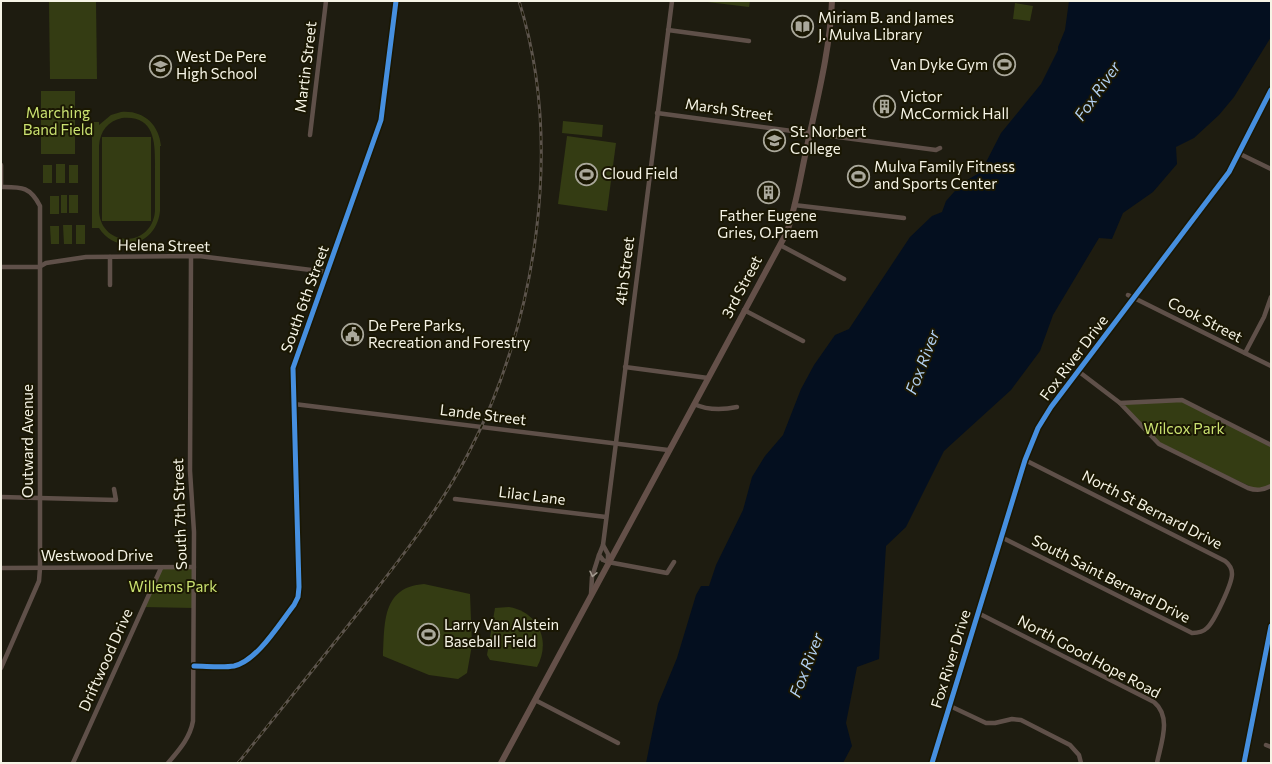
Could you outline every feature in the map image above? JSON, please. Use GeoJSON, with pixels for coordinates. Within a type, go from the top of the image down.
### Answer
{"type":"FeatureCollection","features":[{"type":"Feature","properties":{"kind":"main road","name":"3rd Street"},"geometry":{"type":"LineString","coordinates":[[501,763],[668,450],[780,245],[790,222],[828,45],[832,1]]}},
{"type":"Feature","properties":{"kind":"street","name":"Martin Street"},"geometry":{"type":"LineString","coordinates":[[310,136],[326,1]]}},
{"type":"Feature","properties":{"kind":"street","name":"South 6th Street"},"geometry":{"type":"LineString","coordinates":[[194,666],[233,666],[245,662],[254,655],[294,605],[298,597],[299,587],[293,368],[381,120],[396,1]]}},
{"type":"Feature","properties":{"kind":"street","name":"4th Street"},"geometry":{"type":"LineString","coordinates":[[591,594],[592,577],[603,545],[672,1]]}},
{"type":"Feature","properties":{"kind":"street"},"geometry":{"type":"LineString","coordinates":[[668,30],[749,41]]}},
{"type":"Feature","properties":{"kind":"street","name":"Fox River Drive"},"geometry":{"type":"LineString","coordinates":[[932,763],[1025,460],[1038,428],[1051,407],[1228,172],[1271,90]]}},
{"type":"Feature","properties":{"kind":"street","name":"Marsh Street"},"geometry":{"type":"LineString","coordinates":[[657,113],[936,150],[940,148]]}},
{"type":"Feature","properties":{"kind":"street"},"geometry":{"type":"LineString","coordinates":[[1238,154],[1271,169]]}},
{"type":"Feature","properties":{"kind":"street"},"geometry":{"type":"LineString","coordinates":[[1,165],[1,187]]}},
{"type":"Feature","properties":{"kind":"street","name":"Outward Avenue"},"geometry":{"type":"LineString","coordinates":[[1,187],[18,187],[27,190],[35,197],[40,206],[40,581],[1,668]]}},
{"type":"Feature","properties":{"kind":"street"},"geometry":{"type":"LineString","coordinates":[[794,205],[904,218]]}},
{"type":"Feature","properties":{"kind":"street"},"geometry":{"type":"LineString","coordinates":[[780,245],[844,279]]}},
{"type":"Feature","properties":{"kind":"street","name":"South 7th Street"},"geometry":{"type":"LineString","coordinates":[[168,763],[191,732],[193,721],[194,532],[190,471],[191,256]]}},
{"type":"Feature","properties":{"kind":"street","name":"Helena Street"},"geometry":{"type":"LineString","coordinates":[[1,267],[40,267],[46,264],[76,258],[199,256],[327,272]]}},
{"type":"Feature","properties":{"kind":"street"},"geometry":{"type":"LineString","coordinates":[[110,257],[110,285]]}},
{"type":"Feature","properties":{"kind":"street","name":"Cook Street"},"geometry":{"type":"LineString","coordinates":[[1128,294],[1271,366]]}},
{"type":"Feature","properties":{"kind":"street"},"geometry":{"type":"LineString","coordinates":[[1245,353],[1264,317],[1271,297]]}},
{"type":"Feature","properties":{"kind":"street"},"geometry":{"type":"LineString","coordinates":[[744,310],[803,341]]}},
{"type":"Feature","properties":{"kind":"street"},"geometry":{"type":"LineString","coordinates":[[625,367],[708,378]]}},
{"type":"Feature","properties":{"kind":"street"},"geometry":{"type":"LineString","coordinates":[[1078,371],[1120,403],[1160,444],[1248,488],[1258,490],[1271,486]]}},
{"type":"Feature","properties":{"kind":"street"},"geometry":{"type":"LineString","coordinates":[[1120,403],[1182,400],[1271,445]]}},
{"type":"Feature","properties":{"kind":"street","name":"Lande Street"},"geometry":{"type":"LineString","coordinates":[[294,404],[668,450]]}},
{"type":"Feature","properties":{"kind":"street"},"geometry":{"type":"LineString","coordinates":[[694,404],[705,408],[729,409],[736,407]]}},
{"type":"Feature","properties":{"kind":"street","name":"North St Bernard Drive"},"geometry":{"type":"LineString","coordinates":[[1025,460],[1225,561],[1230,565],[1232,574],[1231,581],[1222,604]]}},
{"type":"Feature","properties":{"kind":"street"},"geometry":{"type":"LineString","coordinates":[[1,497],[116,500],[114,489]]}},
{"type":"Feature","properties":{"kind":"street","name":"Lilac Lane"},"geometry":{"type":"LineString","coordinates":[[455,499],[606,517]]}},
{"type":"Feature","properties":{"kind":"street","name":"South Saint Bernard Drive"},"geometry":{"type":"LineString","coordinates":[[1001,537],[1190,632],[1197,633],[1206,630],[1222,604]]}},
{"type":"Feature","properties":{"kind":"street","name":"4th Street"},"geometry":{"type":"LineString","coordinates":[[603,545],[608,554],[608,562]]}},
{"type":"Feature","properties":{"kind":"street"},"geometry":{"type":"LineString","coordinates":[[599,555],[603,560],[608,562],[667,573],[674,562]]}},
{"type":"Feature","properties":{"kind":"street","name":"Westwood Drive"},"geometry":{"type":"LineString","coordinates":[[1,568],[194,568]]}},
{"type":"Feature","properties":{"kind":"street","name":"Driftwood Drive"},"geometry":{"type":"LineString","coordinates":[[72,763],[161,568]]}},
{"type":"Feature","properties":{"kind":"street","name":"North Good Hope Road"},"geometry":{"type":"LineString","coordinates":[[978,613],[1154,702],[1161,710],[1164,718],[1158,762]]}},
{"type":"Feature","properties":{"kind":"street"},"geometry":{"type":"LineString","coordinates":[[535,700],[618,743]]}},
{"type":"Feature","properties":{"kind":"street"},"geometry":{"type":"LineString","coordinates":[[950,706],[986,723],[995,723],[1012,719],[1021,720],[1070,745],[1079,755],[1082,763]]}},
{"type":"Feature","properties":{"kind":"street"},"geometry":{"type":"LineString","coordinates":[[1266,745],[1271,747]]}},
{"type":"Feature","properties":{"kind":"green space"},"geometry":{"type":"Polygon","coordinates":[[[49,1],[96,1],[97,79],[50,79],[49,1]]]}},
{"type":"Feature","properties":{"kind":"green space"},"geometry":{"type":"Polygon","coordinates":[[[699,1],[750,1],[749,7],[699,1]]]}},
{"type":"Feature","properties":{"kind":"green space"},"geometry":{"type":"Polygon","coordinates":[[[1015,3],[1033,6],[1030,21],[1013,19],[1015,3]]]}},
{"type":"Feature","properties":{"kind":"green space","name":"Marching Band Field"},"geometry":{"type":"Polygon","coordinates":[[[41,91],[75,91],[75,154],[41,154],[41,91]]]}},
{"type":"Feature","properties":{"kind":"green space"},"geometry":{"type":"Polygon","coordinates":[[[121,112],[129,112],[143,116],[153,125],[160,138],[160,211],[152,232],[144,239],[136,243],[126,244],[116,242],[107,237],[99,228],[92,228],[92,122],[99,122],[99,125],[111,115],[121,112]],[[133,118],[117,119],[109,124],[103,131],[99,146],[99,212],[102,224],[109,232],[117,237],[127,239],[137,237],[145,232],[152,223],[155,211],[154,142],[148,127],[142,121],[133,118]]]}},
{"type":"Feature","properties":{"kind":"green space"},"geometry":{"type":"Polygon","coordinates":[[[563,121],[603,125],[602,137],[562,133],[563,121]]]}},
{"type":"Feature","properties":{"kind":"green space","name":"Cloud Field"},"geometry":{"type":"Polygon","coordinates":[[[567,136],[616,143],[607,211],[558,204],[567,136]]]}},
{"type":"Feature","properties":{"kind":"green space"},"geometry":{"type":"Polygon","coordinates":[[[102,137],[151,137],[151,221],[102,221],[102,137]]]}},
{"type":"Feature","properties":{"kind":"green space"},"geometry":{"type":"Polygon","coordinates":[[[56,164],[65,164],[65,183],[56,183],[56,164]]]}},
{"type":"Feature","properties":{"kind":"green space"},"geometry":{"type":"Polygon","coordinates":[[[43,165],[52,165],[52,183],[43,183],[43,165]]]}},
{"type":"Feature","properties":{"kind":"green space"},"geometry":{"type":"Polygon","coordinates":[[[69,165],[78,165],[78,183],[69,183],[69,165]]]}},
{"type":"Feature","properties":{"kind":"green space"},"geometry":{"type":"Polygon","coordinates":[[[61,195],[67,195],[67,213],[61,213],[61,195]]]}},
{"type":"Feature","properties":{"kind":"green space"},"geometry":{"type":"Polygon","coordinates":[[[69,195],[78,195],[78,213],[69,213],[69,195]]]}},
{"type":"Feature","properties":{"kind":"green space"},"geometry":{"type":"Polygon","coordinates":[[[50,196],[59,196],[59,214],[50,214],[50,196]]]}},
{"type":"Feature","properties":{"kind":"green space"},"geometry":{"type":"Polygon","coordinates":[[[63,225],[72,225],[72,244],[64,244],[63,225]]]}},
{"type":"Feature","properties":{"kind":"green space"},"geometry":{"type":"Polygon","coordinates":[[[76,225],[85,225],[85,244],[76,244],[76,225]]]}},
{"type":"Feature","properties":{"kind":"green space"},"geometry":{"type":"Polygon","coordinates":[[[50,226],[59,226],[59,244],[51,244],[50,226]]]}},
{"type":"Feature","properties":{"kind":"green space","name":"Wilcox Park"},"geometry":{"type":"Polygon","coordinates":[[[1182,400],[1271,445],[1271,486],[1258,490],[1159,444],[1120,403],[1182,400]]]}},
{"type":"Feature","properties":{"kind":"green space","name":"Willems Park"},"geometry":{"type":"Polygon","coordinates":[[[194,567],[194,608],[143,607],[161,568],[194,567]]]}},
{"type":"Feature","properties":{"kind":"green space","name":"Larry Van Alstein Baseball Field"},"geometry":{"type":"Polygon","coordinates":[[[424,584],[470,594],[472,645],[467,673],[458,679],[429,675],[383,656],[386,620],[388,610],[393,600],[400,592],[410,587],[424,584]]]}},
{"type":"Feature","properties":{"kind":"green space"},"geometry":{"type":"Polygon","coordinates":[[[509,607],[528,615],[540,630],[543,648],[537,667],[490,660],[487,655],[495,608],[509,607]]]}},
{"type":"Feature","properties":{"kind":"water","name":"Fox River"},"geometry":{"type":"Polygon","coordinates":[[[1069,1],[1271,1],[1271,37],[1234,97],[1219,115],[1194,138],[1176,147],[1177,164],[1153,192],[1123,213],[1112,239],[1099,238],[1053,315],[1040,351],[1011,390],[944,451],[906,527],[886,546],[879,659],[857,667],[846,723],[852,746],[843,763],[646,763],[658,704],[677,658],[696,595],[701,586],[709,586],[716,565],[743,510],[752,477],[765,456],[783,435],[801,389],[814,365],[835,335],[849,329],[910,237],[932,216],[942,212],[946,201],[962,183],[981,172],[1001,133],[1041,84],[1058,50],[1065,30],[1069,1]]]}},
{"type":"Feature","properties":{"kind":"railway"},"geometry":{"type":"LineString","coordinates":[[238,763],[369,599],[422,529],[468,454],[492,403],[511,348],[526,291],[536,232],[541,173],[540,114],[533,56],[519,1]]}},
{"type":"Feature","properties":{"kind":"cycle path"},"geometry":{"type":"LineString","coordinates":[[194,666],[229,667],[243,663],[259,650],[267,641],[294,605],[298,597],[299,587],[293,368],[381,120],[396,1]]}},
{"type":"Feature","properties":{"kind":"cycle path"},"geometry":{"type":"LineString","coordinates":[[932,763],[1025,460],[1038,428],[1051,407],[1229,172],[1271,90]]}},
{"type":"Feature","properties":{"kind":"cycle path"},"geometry":{"type":"LineString","coordinates":[[1244,763],[1271,626]]}},
{"type":"Feature","properties":{"kind":"place","name":"Miriam B. and James J. Mulva Library"},"geometry":{"type":"Point","coordinates":[802,27]}},
{"type":"Feature","properties":{"kind":"place","name":"Van Dyke Gym"},"geometry":{"type":"Point","coordinates":[1004,65]}},
{"type":"Feature","properties":{"kind":"place","name":"West De Pere High School"},"geometry":{"type":"Point","coordinates":[161,66]}},
{"type":"Feature","properties":{"kind":"place","name":"Victor McCormick Hall"},"geometry":{"type":"Point","coordinates":[884,106]}},
{"type":"Feature","properties":{"kind":"place","name":"St. Norbert College"},"geometry":{"type":"Point","coordinates":[774,141]}},
{"type":"Feature","properties":{"kind":"place","name":"Cloud Field"},"geometry":{"type":"Point","coordinates":[587,174]}},
{"type":"Feature","properties":{"kind":"place","name":"Mulva Family Fitness and Sports Center"},"geometry":{"type":"Point","coordinates":[859,176]}},
{"type":"Feature","properties":{"kind":"place","name":"Father Eugene Gries, O.Praem"},"geometry":{"type":"Point","coordinates":[768,193]}},
{"type":"Feature","properties":{"kind":"place","name":"De Pere Parks, Recreation and Forestry"},"geometry":{"type":"Point","coordinates":[352,335]}},
{"type":"Feature","properties":{"kind":"place","name":"Larry Van Alstein Baseball Field"},"geometry":{"type":"Point","coordinates":[428,634]}}]}
